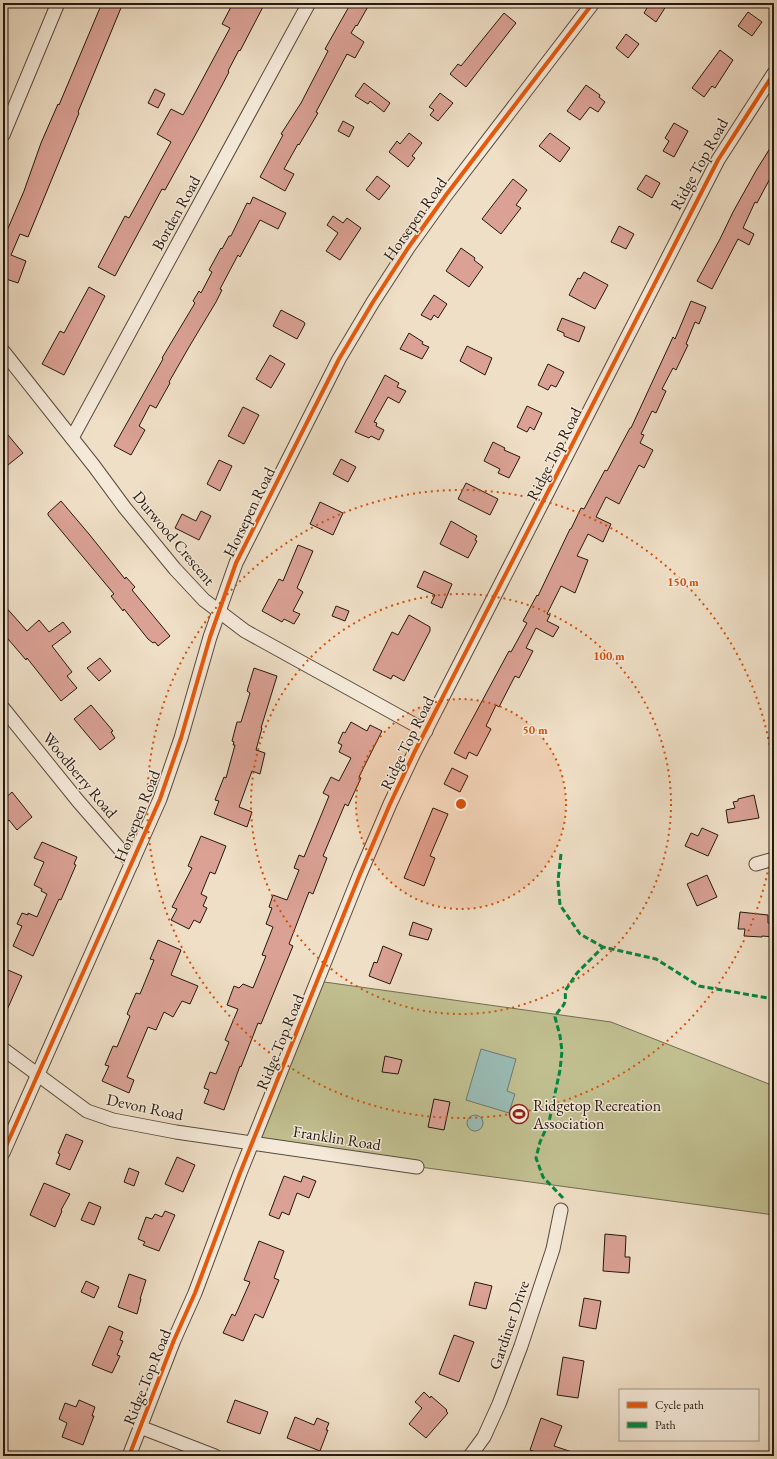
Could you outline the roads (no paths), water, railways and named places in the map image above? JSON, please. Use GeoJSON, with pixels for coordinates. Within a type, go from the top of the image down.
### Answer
{"type":"FeatureCollection","features":[{"type":"Feature","properties":{"kind":"street"},"geometry":{"type":"LineString","coordinates":[[3,134],[58,3]]}},
{"type":"Feature","properties":{"kind":"street","name":"Borden Road"},"geometry":{"type":"LineString","coordinates":[[72,438],[309,3]]}},
{"type":"Feature","properties":{"kind":"street","name":"Horsepen Road"},"geometry":{"type":"LineString","coordinates":[[3,1153],[160,798],[181,738],[210,637],[240,556],[339,359],[373,302],[408,248],[446,195],[593,3]]}},
{"type":"Feature","properties":{"kind":"street","name":"Ridge Top Road"},"geometry":{"type":"LineString","coordinates":[[129,1456],[252,1143],[360,874],[390,804],[718,160],[774,73]]}},
{"type":"Feature","properties":{"kind":"street","name":"Durwood Crescent"},"geometry":{"type":"LineString","coordinates":[[3,351],[125,508],[175,569],[204,600],[245,630],[426,731]]}},
{"type":"Feature","properties":{"kind":"street","name":"Woodberry Road"},"geometry":{"type":"LineString","coordinates":[[3,708],[78,801],[132,863]]}},
{"type":"Feature","properties":{"kind":"street"},"geometry":{"type":"LineString","coordinates":[[756,864],[774,859]]}},
{"type":"Feature","properties":{"kind":"street","name":"Devon Road"},"geometry":{"type":"LineString","coordinates":[[3,1049],[88,1111],[113,1120],[176,1132],[252,1143]]}},
{"type":"Feature","properties":{"kind":"street","name":"Franklin Road"},"geometry":{"type":"LineString","coordinates":[[252,1143],[417,1167]]}},
{"type":"Feature","properties":{"kind":"street","name":"Gardiner Drive"},"geometry":{"type":"LineString","coordinates":[[474,1451],[484,1437],[500,1404],[521,1346],[553,1249],[561,1210]]}},
{"type":"Feature","properties":{"kind":"street"},"geometry":{"type":"LineString","coordinates":[[140,1427],[215,1456]]}},
{"type":"Feature","properties":{"kind":"water"},"geometry":{"type":"Polygon","coordinates":[[[481,1049],[516,1059],[507,1091],[515,1094],[509,1113],[466,1100],[481,1049]]]}},
{"type":"Feature","properties":{"kind":"water"},"geometry":{"type":"Polygon","coordinates":[[[475,1115],[482,1120],[483,1123],[478,1130],[475,1131],[468,1126],[467,1123],[472,1116],[475,1115]]]}},
{"type":"Feature","properties":{"kind":"place","name":"Ridgetop Recreation Association"},"geometry":{"type":"Point","coordinates":[519,1114]}}]}
